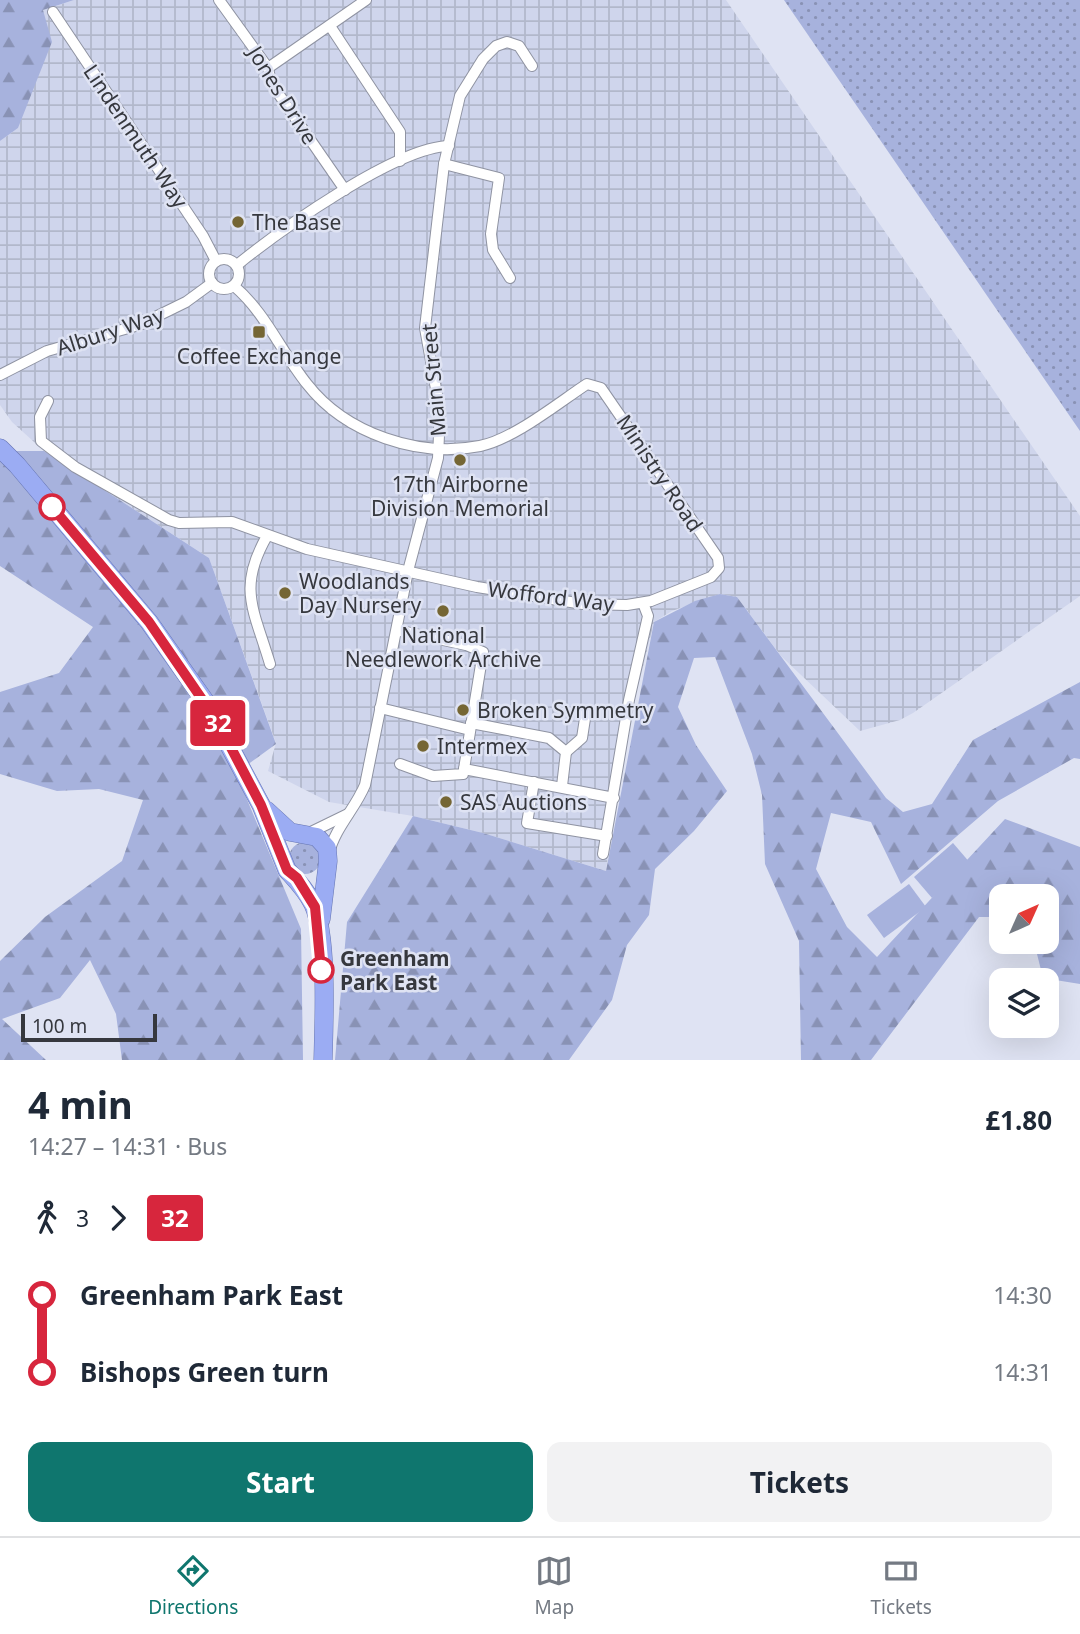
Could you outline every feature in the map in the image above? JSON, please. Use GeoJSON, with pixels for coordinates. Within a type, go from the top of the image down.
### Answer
{"type":"FeatureCollection","features":[{"type":"Feature","properties":{"kind":"highway"},"geometry":{"type":"LineString","coordinates":[[0,431],[17,464]]}},
{"type":"Feature","properties":{"kind":"highway"},"geometry":{"type":"LineString","coordinates":[[0,448],[17,464],[169,649],[217,721],[261,805],[284,864],[297,878],[315,907],[320,931]]}},
{"type":"Feature","properties":{"kind":"highway"},"geometry":{"type":"LineString","coordinates":[[261,805],[282,827],[302,835],[317,837],[328,858],[320,931],[323,1060]]}},
{"type":"Feature","properties":{"kind":"highway"},"geometry":{"type":"LineString","coordinates":[[284,864],[284,849],[302,835]]}},
{"type":"Feature","properties":{"kind":"highway"},"geometry":{"type":"LineString","coordinates":[[297,878],[313,879],[326,869],[328,858]]}},
{"type":"Feature","properties":{"kind":"street","name":"Jones Drive"},"geometry":{"type":"LineString","coordinates":[[219,0],[268,68],[271,83],[345,190]]}},
{"type":"Feature","properties":{"kind":"street"},"geometry":{"type":"LineString","coordinates":[[268,68],[366,0]]}},
{"type":"Feature","properties":{"kind":"street","name":"Lindenmuth Way"},"geometry":{"type":"LineString","coordinates":[[53,12],[203,236],[216,261]]}},
{"type":"Feature","properties":{"kind":"street"},"geometry":{"type":"LineString","coordinates":[[330,26],[400,132],[400,161]]}},
{"type":"Feature","properties":{"kind":"street","name":"Main Street"},"geometry":{"type":"LineString","coordinates":[[328,858],[335,835],[365,785],[408,571],[432,488],[439,447],[440,411],[425,328],[444,164],[460,96],[484,59],[496,46],[507,41],[519,46],[532,66]]}},
{"type":"Feature","properties":{"kind":"street"},"geometry":{"type":"LineString","coordinates":[[237,265],[345,190],[430,148],[449,146]]}},
{"type":"Feature","properties":{"kind":"street"},"geometry":{"type":"LineString","coordinates":[[444,164],[499,178],[491,234],[493,250],[510,278]]}},
{"type":"Feature","properties":{"kind":"street"},"geometry":{"type":"LineString","coordinates":[[229,259],[237,265],[239,278],[234,286],[225,289],[212,283],[210,269],[216,261],[229,259]]}},
{"type":"Feature","properties":{"kind":"street","name":"Albury Way"},"geometry":{"type":"LineString","coordinates":[[1,375],[47,352],[139,325],[186,302],[212,283]]}},
{"type":"Feature","properties":{"kind":"street"},"geometry":{"type":"LineString","coordinates":[[234,286],[248,301],[306,383],[337,414],[377,435],[400,442],[439,447]]}},
{"type":"Feature","properties":{"kind":"street","name":"Ministry Road"},"geometry":{"type":"LineString","coordinates":[[439,447],[480,446],[498,440],[587,384],[601,388],[718,558]]}},
{"type":"Feature","properties":{"kind":"street","name":"Wofford Way"},"geometry":{"type":"LineString","coordinates":[[48,401],[40,417],[41,441],[75,467],[179,523],[232,522],[330,555],[541,599],[608,606],[643,603],[711,577],[719,568],[718,558]]}},
{"type":"Feature","properties":{"kind":"street"},"geometry":{"type":"LineString","coordinates":[[267,536],[248,579],[249,594],[270,664]]}},
{"type":"Feature","properties":{"kind":"street"},"geometry":{"type":"LineString","coordinates":[[603,854],[629,700],[648,616],[643,603]]}},
{"type":"Feature","properties":{"kind":"street"},"geometry":{"type":"LineString","coordinates":[[397,630],[466,645],[483,652],[463,774],[433,776],[400,764]]}},
{"type":"Feature","properties":{"kind":"street"},"geometry":{"type":"LineString","coordinates":[[380,708],[471,727],[549,738],[566,752]]}},
{"type":"Feature","properties":{"kind":"street"},"geometry":{"type":"LineString","coordinates":[[562,786],[566,752],[582,738],[586,712]]}},
{"type":"Feature","properties":{"kind":"street"},"geometry":{"type":"LineString","coordinates":[[464,769],[614,798]]}},
{"type":"Feature","properties":{"kind":"street"},"geometry":{"type":"LineString","coordinates":[[534,782],[527,823],[607,836]]}},
{"type":"Feature","properties":{"kind":"street"},"geometry":{"type":"LineString","coordinates":[[302,835],[350,813]]}},
{"type":"Feature","properties":{"kind":"shaded area"},"geometry":{"type":"Polygon","coordinates":[[[74,0],[726,0],[1080,516],[1080,596],[913,713],[900,720],[860,731],[781,656],[737,597],[720,594],[672,611],[654,622],[639,683],[629,700],[606,871],[483,833],[413,816],[329,802],[268,771],[276,743],[209,558],[44,451],[12,422],[0,405],[0,141],[18,128],[43,10],[74,0]]]}},
{"type":"Feature","properties":{"kind":"green space"},"geometry":{"type":"Polygon","coordinates":[[[0,0],[74,0],[43,10],[52,42],[18,128],[0,141],[0,0]]]}},
{"type":"Feature","properties":{"kind":"green space"},"geometry":{"type":"Polygon","coordinates":[[[784,0],[1080,0],[1080,431],[784,0]]]}},
{"type":"Feature","properties":{"kind":"green space"},"geometry":{"type":"Polygon","coordinates":[[[0,451],[44,451],[209,558],[276,744],[236,773],[301,929],[303,1060],[122,1060],[116,1014],[90,960],[60,998],[2,1019],[46,1060],[0,1060],[0,961],[45,917],[122,861],[143,800],[99,789],[57,791],[0,774],[0,692],[59,673],[93,627],[0,566],[0,451]]]}},
{"type":"Feature","properties":{"kind":"green space"},"geometry":{"type":"Polygon","coordinates":[[[720,594],[737,597],[886,798],[903,812],[932,804],[973,740],[1080,682],[1080,759],[1074,758],[998,801],[901,884],[871,822],[831,813],[816,869],[847,927],[877,957],[1005,819],[1080,847],[1080,984],[1059,981],[1059,968],[1040,968],[1037,954],[1059,954],[1059,884],[989,884],[989,917],[979,917],[871,1060],[801,1060],[799,941],[765,864],[762,795],[752,754],[715,657],[694,658],[678,707],[696,745],[727,791],[694,831],[655,869],[649,915],[627,945],[612,1000],[569,1060],[335,1060],[347,922],[413,816],[483,833],[606,871],[654,622],[695,601],[720,594]]]}},
{"type":"Feature","properties":{"kind":"green space"},"geometry":{"type":"Polygon","coordinates":[[[305,842],[317,846],[321,858],[317,870],[305,874],[293,870],[289,858],[293,846],[305,842]]]}},
{"type":"Feature","properties":{"kind":"green space"},"geometry":{"type":"Polygon","coordinates":[[[953,843],[971,864],[932,898],[914,877],[953,843]]]}},
{"type":"Feature","properties":{"kind":"green space"},"geometry":{"type":"Polygon","coordinates":[[[909,884],[926,907],[884,938],[867,915],[909,884]]]}},
{"type":"Feature","properties":{"kind":"bus line","name":"32"},"geometry":{"type":"LineString","coordinates":[[52,507],[149,622],[217,721],[261,805],[287,870],[297,878],[315,907],[320,931],[321,970]]}},
{"type":"Feature","properties":{"kind":"place","name":"The Base"},"geometry":{"type":"Point","coordinates":[238,222]}},
{"type":"Feature","properties":{"kind":"place","name":"Coffee Exchange"},"geometry":{"type":"Point","coordinates":[259,332]}},
{"type":"Feature","properties":{"kind":"place","name":"17th Airborne Division Memorial"},"geometry":{"type":"Point","coordinates":[460,460]}},
{"type":"Feature","properties":{"kind":"place","name":"Woodlands Day Nursery"},"geometry":{"type":"Point","coordinates":[285,593]}},
{"type":"Feature","properties":{"kind":"place","name":"National Needlework Archive"},"geometry":{"type":"Point","coordinates":[443,611]}},
{"type":"Feature","properties":{"kind":"place","name":"Broken Symmetry"},"geometry":{"type":"Point","coordinates":[463,710]}},
{"type":"Feature","properties":{"kind":"place","name":"Intermex"},"geometry":{"type":"Point","coordinates":[423,746]}},
{"type":"Feature","properties":{"kind":"place","name":"SAS Auctions"},"geometry":{"type":"Point","coordinates":[446,802]}},
{"type":"Feature","properties":{"kind":"place","name":"Greenham Park East"},"geometry":{"type":"Point","coordinates":[321,970]}}]}
